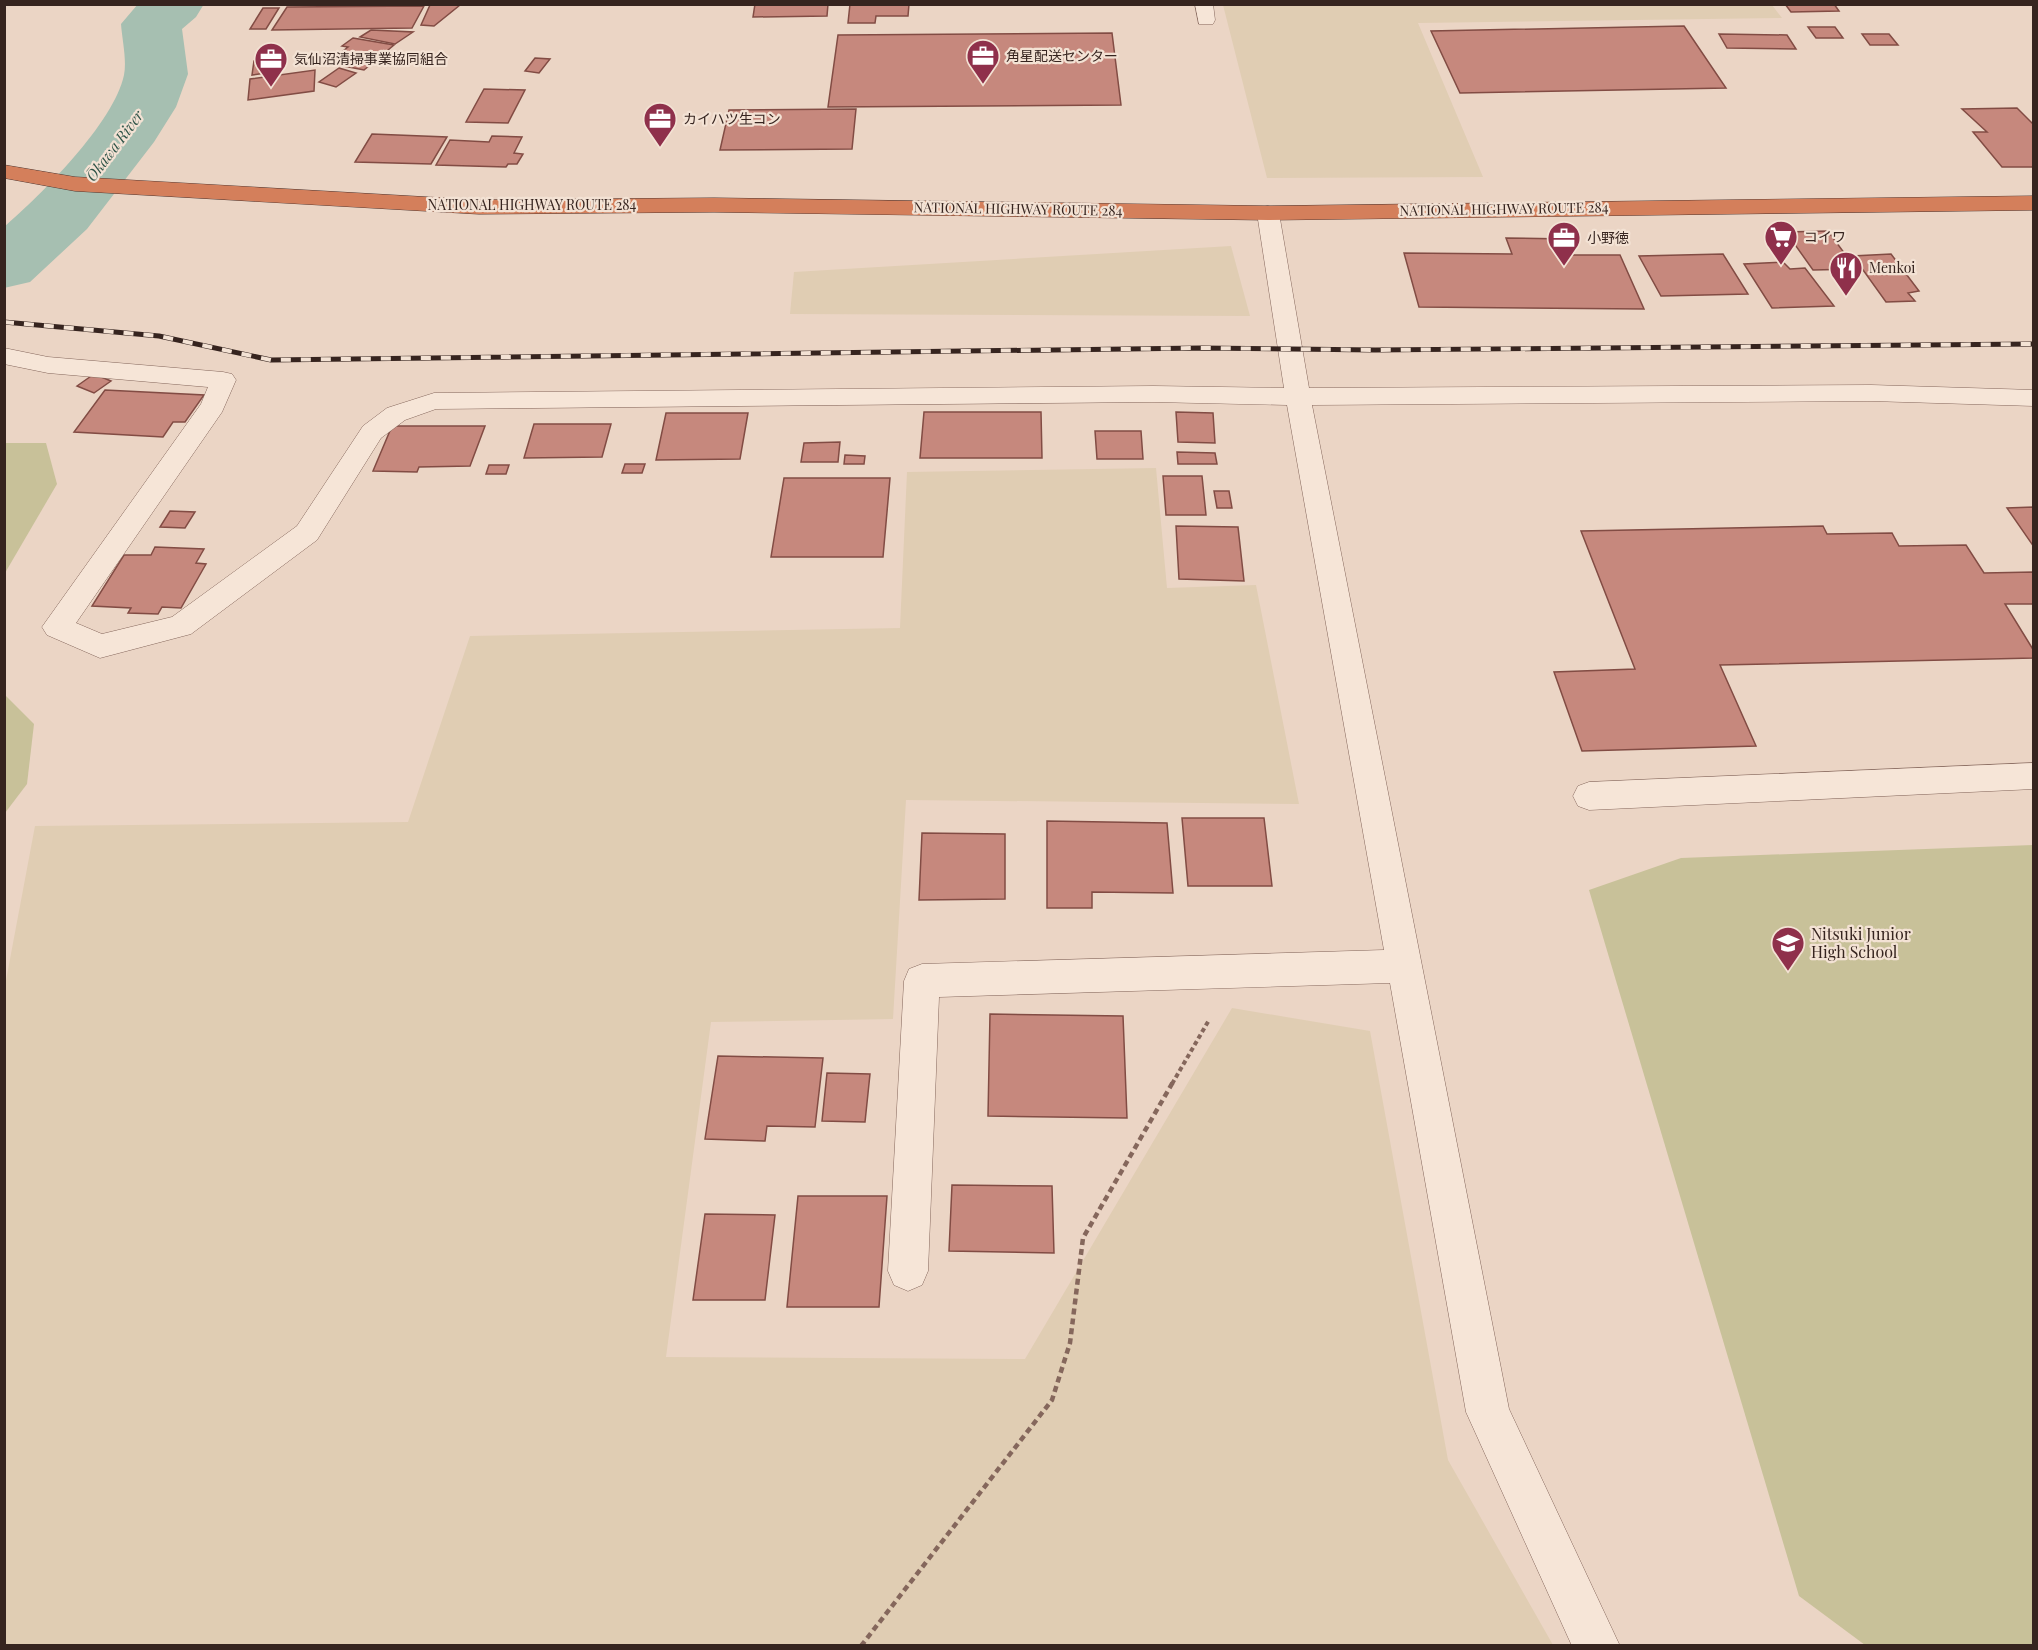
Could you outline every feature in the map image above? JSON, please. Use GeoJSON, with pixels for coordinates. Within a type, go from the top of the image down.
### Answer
{"type":"FeatureCollection","features":[{"type":"Feature","properties":{"kind":"highway","name":"NATIONAL HIGHWAY ROUTE 284"},"geometry":{"type":"LineString","coordinates":[[4,171],[75,184],[479,207],[714,205],[1268,213],[2034,202]]}},
{"type":"Feature","properties":{"kind":"street"},"geometry":{"type":"LineString","coordinates":[[1268,213],[1298,397],[1488,1412],[1597,1646]]}},
{"type":"Feature","properties":{"kind":"street"},"geometry":{"type":"LineString","coordinates":[[4,356],[48,365],[222,380],[213,406],[57,627],[100,646],[181,626],[307,533],[372,432],[396,414],[434,401],[1153,394],[1298,397],[1871,393],[2034,398]]}},
{"type":"Feature","properties":{"kind":"street"},"geometry":{"type":"LineString","coordinates":[[1589,796],[2034,776]]}},
{"type":"Feature","properties":{"kind":"street"},"geometry":{"type":"LineString","coordinates":[[908,1271],[922,981],[1406,966]]}},
{"type":"Feature","properties":{"kind":"path"},"geometry":{"type":"LineString","coordinates":[[861,1646],[1052,1400],[1070,1343],[1083,1238],[1238,971]]}},
{"type":"Feature","properties":{"kind":"shaded area"},"geometry":{"type":"Polygon","coordinates":[[[1223,5],[1772,5],[1782,18],[1418,23],[1483,177],[1267,178],[1223,5]]]}},
{"type":"Feature","properties":{"kind":"shaded area"},"geometry":{"type":"Polygon","coordinates":[[[1231,246],[1250,316],[790,314],[794,272],[1231,246]]]}},
{"type":"Feature","properties":{"kind":"shaded area"},"geometry":{"type":"Polygon","coordinates":[[[5,443],[46,443],[57,484],[5,573],[5,443]]]}},
{"type":"Feature","properties":{"kind":"shaded area"},"geometry":{"type":"Polygon","coordinates":[[[1156,468],[1167,588],[1256,585],[1299,804],[906,800],[893,1019],[711,1022],[666,1357],[1025,1359],[1232,1008],[1370,1031],[1448,1460],[1553,1645],[5,1645],[4,991],[35,826],[408,822],[470,636],[900,628],[907,472],[1156,468]]]}},
{"type":"Feature","properties":{"kind":"shaded area"},"geometry":{"type":"Polygon","coordinates":[[[5,695],[34,724],[27,784],[5,813],[5,695]]]}},
{"type":"Feature","properties":{"kind":"shaded area"},"geometry":{"type":"Polygon","coordinates":[[[2033,845],[2033,1645],[1865,1645],[1799,1596],[1589,890],[1681,858],[2033,845]]]}},
{"type":"Feature","properties":{"kind":"building"},"geometry":{"type":"Polygon","coordinates":[[[755,4],[828,4],[827,16],[753,17],[755,4]]]}},
{"type":"Feature","properties":{"kind":"building"},"geometry":{"type":"Polygon","coordinates":[[[850,4],[909,4],[908,16],[876,16],[875,23],[848,23],[850,4]]]}},
{"type":"Feature","properties":{"kind":"building"},"geometry":{"type":"Polygon","coordinates":[[[1785,4],[1834,4],[1839,11],[1791,12],[1785,4]]]}},
{"type":"Feature","properties":{"kind":"building"},"geometry":{"type":"Polygon","coordinates":[[[430,5],[460,5],[434,26],[421,25],[430,5]]]}},
{"type":"Feature","properties":{"kind":"building"},"geometry":{"type":"Polygon","coordinates":[[[424,6],[412,28],[272,30],[287,7],[424,6]]]}},
{"type":"Feature","properties":{"kind":"building"},"geometry":{"type":"Polygon","coordinates":[[[263,8],[279,8],[266,29],[250,29],[263,8]]]}},
{"type":"Feature","properties":{"kind":"building"},"geometry":{"type":"Polygon","coordinates":[[[1684,26],[1726,88],[1460,93],[1431,31],[1684,26]]]}},
{"type":"Feature","properties":{"kind":"building"},"geometry":{"type":"Polygon","coordinates":[[[1808,27],[1835,27],[1843,38],[1816,38],[1808,27]]]}},
{"type":"Feature","properties":{"kind":"building"},"geometry":{"type":"Polygon","coordinates":[[[371,30],[413,32],[395,44],[360,37],[371,30]]]}},
{"type":"Feature","properties":{"kind":"building"},"geometry":{"type":"Polygon","coordinates":[[[1112,33],[1121,105],[828,107],[838,35],[1112,33]]]}},
{"type":"Feature","properties":{"kind":"building"},"geometry":{"type":"Polygon","coordinates":[[[1719,34],[1787,35],[1796,49],[1727,48],[1719,34]]]}},
{"type":"Feature","properties":{"kind":"building"},"geometry":{"type":"Polygon","coordinates":[[[1862,34],[1889,34],[1898,45],[1870,45],[1862,34]]]}},
{"type":"Feature","properties":{"kind":"building"},"geometry":{"type":"Polygon","coordinates":[[[353,38],[394,45],[364,70],[328,63],[348,47],[342,46],[353,38]]]}},
{"type":"Feature","properties":{"kind":"building"},"geometry":{"type":"Polygon","coordinates":[[[280,58],[279,71],[252,75],[254,61],[280,58]]]}},
{"type":"Feature","properties":{"kind":"building"},"geometry":{"type":"Polygon","coordinates":[[[535,58],[550,59],[539,73],[525,71],[535,58]]]}},
{"type":"Feature","properties":{"kind":"building"},"geometry":{"type":"Polygon","coordinates":[[[339,68],[356,73],[336,87],[319,82],[339,68]]]}},
{"type":"Feature","properties":{"kind":"building"},"geometry":{"type":"Polygon","coordinates":[[[315,70],[314,91],[248,100],[250,79],[315,70]]]}},
{"type":"Feature","properties":{"kind":"building"},"geometry":{"type":"Polygon","coordinates":[[[484,89],[525,90],[508,123],[466,122],[484,89]]]}},
{"type":"Feature","properties":{"kind":"building"},"geometry":{"type":"Polygon","coordinates":[[[2017,108],[2034,125],[2034,167],[2002,167],[1973,132],[1987,132],[1962,109],[2017,108]]]}},
{"type":"Feature","properties":{"kind":"building"},"geometry":{"type":"Polygon","coordinates":[[[856,109],[852,149],[720,150],[729,110],[856,109]]]}},
{"type":"Feature","properties":{"kind":"building"},"geometry":{"type":"Polygon","coordinates":[[[372,134],[447,137],[431,164],[355,162],[372,134]]]}},
{"type":"Feature","properties":{"kind":"building"},"geometry":{"type":"Polygon","coordinates":[[[492,136],[522,137],[514,153],[523,154],[517,164],[508,164],[506,167],[436,165],[450,140],[489,142],[492,136]]]}},
{"type":"Feature","properties":{"kind":"building"},"geometry":{"type":"Polygon","coordinates":[[[1828,231],[1856,269],[1813,270],[1786,232],[1828,231]]]}},
{"type":"Feature","properties":{"kind":"building"},"geometry":{"type":"Polygon","coordinates":[[[1506,238],[1567,239],[1573,255],[1620,255],[1644,309],[1419,307],[1404,253],[1512,254],[1506,238]]]}},
{"type":"Feature","properties":{"kind":"building"},"geometry":{"type":"Polygon","coordinates":[[[1723,254],[1748,294],[1661,296],[1639,256],[1723,254]]]}},
{"type":"Feature","properties":{"kind":"building"},"geometry":{"type":"Polygon","coordinates":[[[1891,254],[1919,291],[1908,293],[1915,301],[1886,302],[1853,256],[1891,254]]]}},
{"type":"Feature","properties":{"kind":"building"},"geometry":{"type":"Polygon","coordinates":[[[1783,262],[1790,269],[1805,268],[1834,306],[1772,308],[1744,264],[1783,262]]]}},
{"type":"Feature","properties":{"kind":"building"},"geometry":{"type":"Polygon","coordinates":[[[94,374],[111,381],[94,393],[77,386],[94,374]]]}},
{"type":"Feature","properties":{"kind":"building"},"geometry":{"type":"Polygon","coordinates":[[[105,390],[204,395],[185,422],[173,422],[163,437],[74,432],[105,390]]]}},
{"type":"Feature","properties":{"kind":"building"},"geometry":{"type":"Polygon","coordinates":[[[924,412],[1041,412],[1042,458],[920,458],[924,412]]]}},
{"type":"Feature","properties":{"kind":"building"},"geometry":{"type":"Polygon","coordinates":[[[1176,412],[1213,413],[1215,443],[1178,442],[1176,412]]]}},
{"type":"Feature","properties":{"kind":"building"},"geometry":{"type":"Polygon","coordinates":[[[666,413],[748,413],[740,459],[656,460],[666,413]]]}},
{"type":"Feature","properties":{"kind":"building"},"geometry":{"type":"Polygon","coordinates":[[[534,424],[611,424],[602,457],[524,458],[534,424]]]}},
{"type":"Feature","properties":{"kind":"building"},"geometry":{"type":"Polygon","coordinates":[[[392,426],[485,426],[470,466],[419,467],[417,472],[373,471],[392,426]]]}},
{"type":"Feature","properties":{"kind":"building"},"geometry":{"type":"Polygon","coordinates":[[[1095,431],[1141,431],[1143,459],[1097,459],[1095,431]]]}},
{"type":"Feature","properties":{"kind":"building"},"geometry":{"type":"Polygon","coordinates":[[[840,442],[838,462],[801,462],[804,443],[840,442]]]}},
{"type":"Feature","properties":{"kind":"building"},"geometry":{"type":"Polygon","coordinates":[[[1177,452],[1215,453],[1217,464],[1178,464],[1177,452]]]}},
{"type":"Feature","properties":{"kind":"building"},"geometry":{"type":"Polygon","coordinates":[[[845,455],[865,456],[864,464],[844,464],[845,455]]]}},
{"type":"Feature","properties":{"kind":"building"},"geometry":{"type":"Polygon","coordinates":[[[625,464],[645,464],[642,473],[622,473],[625,464]]]}},
{"type":"Feature","properties":{"kind":"building"},"geometry":{"type":"Polygon","coordinates":[[[489,465],[509,465],[506,474],[486,474],[489,465]]]}},
{"type":"Feature","properties":{"kind":"building"},"geometry":{"type":"Polygon","coordinates":[[[1163,476],[1202,476],[1206,515],[1166,515],[1163,476]]]}},
{"type":"Feature","properties":{"kind":"building"},"geometry":{"type":"Polygon","coordinates":[[[784,478],[890,478],[883,557],[771,557],[784,478]]]}},
{"type":"Feature","properties":{"kind":"building"},"geometry":{"type":"Polygon","coordinates":[[[1214,491],[1229,491],[1232,508],[1217,508],[1214,491]]]}},
{"type":"Feature","properties":{"kind":"building"},"geometry":{"type":"Polygon","coordinates":[[[2034,507],[2034,547],[2007,508],[2034,507]]]}},
{"type":"Feature","properties":{"kind":"building"},"geometry":{"type":"Polygon","coordinates":[[[170,511],[195,512],[185,528],[160,527],[170,511]]]}},
{"type":"Feature","properties":{"kind":"building"},"geometry":{"type":"Polygon","coordinates":[[[1176,526],[1238,527],[1244,581],[1179,579],[1176,526]]]}},
{"type":"Feature","properties":{"kind":"building"},"geometry":{"type":"Polygon","coordinates":[[[1823,526],[1827,534],[1892,533],[1899,546],[1966,545],[1984,573],[2034,572],[2034,604],[2005,604],[2034,651],[2034,658],[1720,665],[1756,746],[1582,751],[1554,672],[1635,669],[1581,531],[1823,526]]]}},
{"type":"Feature","properties":{"kind":"building"},"geometry":{"type":"Polygon","coordinates":[[[155,547],[204,549],[196,563],[206,564],[181,608],[162,607],[158,614],[128,613],[131,608],[92,606],[124,555],[151,555],[155,547]]]}},
{"type":"Feature","properties":{"kind":"building"},"geometry":{"type":"Polygon","coordinates":[[[1182,818],[1264,818],[1272,886],[1188,886],[1182,818]]]}},
{"type":"Feature","properties":{"kind":"building"},"geometry":{"type":"Polygon","coordinates":[[[1047,821],[1167,823],[1173,893],[1092,892],[1092,908],[1047,908],[1047,821]]]}},
{"type":"Feature","properties":{"kind":"building"},"geometry":{"type":"Polygon","coordinates":[[[922,833],[1005,834],[1005,899],[919,900],[922,833]]]}},
{"type":"Feature","properties":{"kind":"building"},"geometry":{"type":"Polygon","coordinates":[[[990,1014],[1123,1016],[1127,1118],[988,1116],[990,1014]]]}},
{"type":"Feature","properties":{"kind":"building"},"geometry":{"type":"Polygon","coordinates":[[[718,1056],[823,1058],[815,1127],[767,1126],[765,1141],[705,1139],[718,1056]]]}},
{"type":"Feature","properties":{"kind":"building"},"geometry":{"type":"Polygon","coordinates":[[[827,1073],[870,1074],[865,1122],[822,1121],[827,1073]]]}},
{"type":"Feature","properties":{"kind":"building"},"geometry":{"type":"Polygon","coordinates":[[[952,1185],[1052,1186],[1054,1253],[949,1251],[952,1185]]]}},
{"type":"Feature","properties":{"kind":"building"},"geometry":{"type":"Polygon","coordinates":[[[798,1196],[887,1196],[879,1307],[787,1307],[798,1196]]]}},
{"type":"Feature","properties":{"kind":"building"},"geometry":{"type":"Polygon","coordinates":[[[705,1214],[775,1215],[765,1300],[693,1300],[705,1214]]]}},
{"type":"Feature","properties":{"kind":"waterway","name":"Ōkawa River"},"geometry":{"type":"LineString","coordinates":[[4,266],[62,214],[121,142],[144,107],[156,74],[151,24],[175,4]]}},
{"type":"Feature","properties":{"kind":"railway"},"geometry":{"type":"LineString","coordinates":[[4,322],[159,336],[271,360],[1200,348],[1375,350],[2034,344]]}},
{"type":"Feature","properties":{"kind":"place","name":"角星配送センター"},"geometry":{"type":"Point","coordinates":[983,85]}},
{"type":"Feature","properties":{"kind":"place","name":"気仙沼清掃事業協同組合"},"geometry":{"type":"Point","coordinates":[271,88]}},
{"type":"Feature","properties":{"kind":"place","name":"カイハツ生コン"},"geometry":{"type":"Point","coordinates":[660,148]}},
{"type":"Feature","properties":{"kind":"place","name":"コイワ"},"geometry":{"type":"Point","coordinates":[1781,266]}},
{"type":"Feature","properties":{"kind":"place","name":"小野徳"},"geometry":{"type":"Point","coordinates":[1564,267]}},
{"type":"Feature","properties":{"kind":"place","name":"Menkoi"},"geometry":{"type":"Point","coordinates":[1846,297]}},
{"type":"Feature","properties":{"kind":"place","name":"Nitsuki Junior High School"},"geometry":{"type":"Point","coordinates":[1788,972]}}]}
